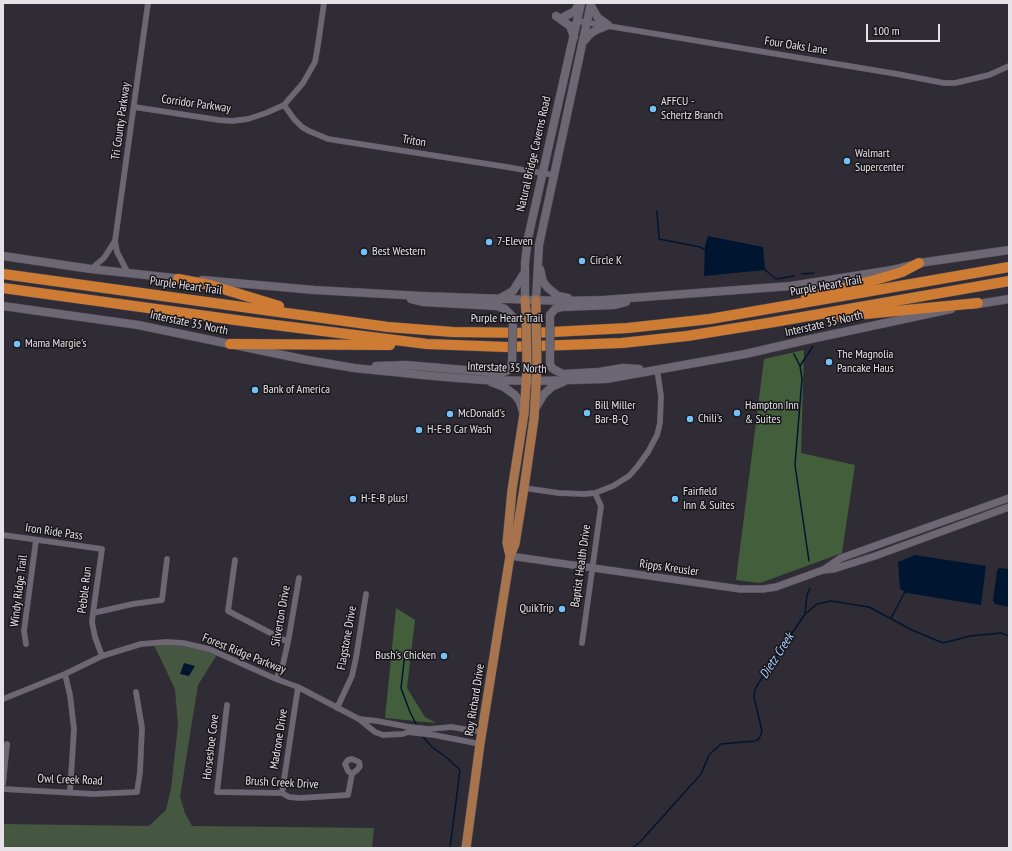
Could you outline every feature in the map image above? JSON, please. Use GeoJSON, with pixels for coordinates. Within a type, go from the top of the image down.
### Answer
{"type":"FeatureCollection","features":[{"type":"Feature","properties":{"kind":"highway"},"geometry":{"type":"LineString","coordinates":[[762,310],[815,294],[902,272],[919,263]]}},
{"type":"Feature","properties":{"kind":"highway","name":"Purple Heart Trail"},"geometry":{"type":"LineString","coordinates":[[3,274],[415,330],[532,333],[628,328],[703,320],[1009,267]]}},
{"type":"Feature","properties":{"kind":"highway"},"geometry":{"type":"LineString","coordinates":[[178,278],[322,317]]}},
{"type":"Feature","properties":{"kind":"highway"},"geometry":{"type":"LineString","coordinates":[[230,344],[427,344],[507,346],[622,343],[687,336],[1009,281]]}},
{"type":"Feature","properties":{"kind":"highway"},"geometry":{"type":"LineString","coordinates":[[3,288],[243,321],[427,344]]}},
{"type":"Feature","properties":{"kind":"highway"},"geometry":{"type":"LineString","coordinates":[[774,322],[978,303]]}},
{"type":"Feature","properties":{"kind":"main road"},"geometry":{"type":"LineString","coordinates":[[574,37],[570,26],[559,17],[575,11],[581,3]]}},
{"type":"Feature","properties":{"kind":"main road","name":"Natural Bridge Caverns Road"},"geometry":{"type":"LineString","coordinates":[[527,369],[525,272],[528,238],[581,3]]}},
{"type":"Feature","properties":{"kind":"main road"},"geometry":{"type":"LineString","coordinates":[[591,5],[598,18],[608,25]]}},
{"type":"Feature","properties":{"kind":"main road","name":"Natural Bridge Caverns Road"},"geometry":{"type":"LineString","coordinates":[[536,300],[539,245],[591,5]]}},
{"type":"Feature","properties":{"kind":"main road"},"geometry":{"type":"LineString","coordinates":[[582,44],[590,34],[608,25]]}},
{"type":"Feature","properties":{"kind":"main road"},"geometry":{"type":"LineString","coordinates":[[3,256],[91,269],[314,290],[393,295],[577,301],[791,286],[877,272],[919,263],[1009,250]]}},
{"type":"Feature","properties":{"kind":"main road"},"geometry":{"type":"LineString","coordinates":[[538,258],[543,282],[548,288],[558,296],[577,301]]}},
{"type":"Feature","properties":{"kind":"main road"},"geometry":{"type":"LineString","coordinates":[[497,299],[513,291],[525,272]]}},
{"type":"Feature","properties":{"kind":"main road"},"geometry":{"type":"LineString","coordinates":[[354,368],[406,365],[500,373],[508,370],[512,364],[513,317],[505,309],[497,306],[423,302],[393,295]]}},
{"type":"Feature","properties":{"kind":"main road"},"geometry":{"type":"LineString","coordinates":[[653,370],[624,368],[598,372],[563,374],[555,370],[551,367],[550,363],[550,315],[555,308],[614,305],[662,295]]}},
{"type":"Feature","properties":{"kind":"main road","name":"Interstate 35 North"},"geometry":{"type":"LineString","coordinates":[[3,306],[138,325],[307,360],[354,368],[483,380],[567,381],[606,378],[768,349],[978,303],[1009,299]]}},
{"type":"Feature","properties":{"kind":"main road","name":"Roy Richard Drive"},"geometry":{"type":"LineString","coordinates":[[466,848],[480,744],[510,556],[515,544],[535,410],[537,381],[536,300]]}},
{"type":"Feature","properties":{"kind":"main road","name":"Roy Richard Drive"},"geometry":{"type":"LineString","coordinates":[[510,556],[507,543],[512,490],[524,414],[527,369]]}},
{"type":"Feature","properties":{"kind":"main road"},"geometry":{"type":"LineString","coordinates":[[483,380],[510,390],[516,395],[524,414]]}},
{"type":"Feature","properties":{"kind":"main road"},"geometry":{"type":"LineString","coordinates":[[535,410],[541,398],[548,390],[567,381]]}},
{"type":"Feature","properties":{"kind":"street","name":"Tri County Parkway"},"geometry":{"type":"LineString","coordinates":[[128,273],[117,252],[115,241],[148,3]]}},
{"type":"Feature","properties":{"kind":"street","name":"Corridor Parkway"},"geometry":{"type":"LineString","coordinates":[[134,107],[232,121],[248,119],[284,105],[302,83],[315,62],[324,3]]}},
{"type":"Feature","properties":{"kind":"street","name":"Four Oaks Lane"},"geometry":{"type":"LineString","coordinates":[[578,21],[944,83],[955,83],[989,75],[1009,66]]}},
{"type":"Feature","properties":{"kind":"street","name":"Triton"},"geometry":{"type":"LineString","coordinates":[[284,105],[294,119],[302,126],[309,131],[328,139],[553,175]]}},
{"type":"Feature","properties":{"kind":"street","name":"Tri County Parkway"},"geometry":{"type":"LineString","coordinates":[[91,269],[104,258],[115,241]]}},
{"type":"Feature","properties":{"kind":"street"},"geometry":{"type":"LineString","coordinates":[[524,488],[559,493],[595,493],[613,486],[629,476],[653,443],[657,434],[661,416],[661,396],[653,370]]}},
{"type":"Feature","properties":{"kind":"street","name":"Baptist Health Drive"},"geometry":{"type":"LineString","coordinates":[[582,643],[601,506],[595,493]]}},
{"type":"Feature","properties":{"kind":"street","name":"Ripps Kreusler"},"geometry":{"type":"LineString","coordinates":[[510,556],[740,589],[776,587],[823,570],[841,558],[1009,498]]}},
{"type":"Feature","properties":{"kind":"street","name":"Ripps Kreusler"},"geometry":{"type":"LineString","coordinates":[[823,570],[834,569],[875,556],[1009,508]]}},
{"type":"Feature","properties":{"kind":"street","name":"Iron Ride Pass"},"geometry":{"type":"LineString","coordinates":[[3,536],[102,550]]}},
{"type":"Feature","properties":{"kind":"street","name":"Windy Ridge Trail"},"geometry":{"type":"LineString","coordinates":[[26,644],[24,631],[36,540]]}},
{"type":"Feature","properties":{"kind":"street","name":"Pebble Run"},"geometry":{"type":"LineString","coordinates":[[102,550],[93,613],[95,638],[102,656]]}},
{"type":"Feature","properties":{"kind":"street"},"geometry":{"type":"LineString","coordinates":[[93,613],[133,604],[162,600],[167,559]]}},
{"type":"Feature","properties":{"kind":"street"},"geometry":{"type":"LineString","coordinates":[[234,560],[228,611],[288,642]]}},
{"type":"Feature","properties":{"kind":"street","name":"Silverton Drive"},"geometry":{"type":"LineString","coordinates":[[276,679],[283,664],[299,578]]}},
{"type":"Feature","properties":{"kind":"street","name":"Flagstone Drive"},"geometry":{"type":"LineString","coordinates":[[337,708],[346,690],[353,670],[366,594]]}},
{"type":"Feature","properties":{"kind":"street","name":"Forest Ridge Parkway"},"geometry":{"type":"LineString","coordinates":[[3,699],[65,674],[102,656],[141,644],[166,642],[183,643],[209,649],[298,688],[359,719],[375,732],[383,735],[403,734],[408,730],[451,727],[482,732]]}},
{"type":"Feature","properties":{"kind":"street"},"geometry":{"type":"LineString","coordinates":[[65,674],[70,695],[74,729],[70,792]]}},
{"type":"Feature","properties":{"kind":"street","name":"Madrone Drive"},"geometry":{"type":"LineString","coordinates":[[282,793],[298,688]]}},
{"type":"Feature","properties":{"kind":"street","name":"Owl Creek Road"},"geometry":{"type":"LineString","coordinates":[[3,789],[94,794],[137,792],[140,772],[142,728],[136,692]]}},
{"type":"Feature","properties":{"kind":"street","name":"Horseshoe Cove"},"geometry":{"type":"LineString","coordinates":[[217,792],[227,705]]}},
{"type":"Feature","properties":{"kind":"street","name":"Forest Ridge Parkway"},"geometry":{"type":"LineString","coordinates":[[359,719],[480,744]]}},
{"type":"Feature","properties":{"kind":"street"},"geometry":{"type":"LineString","coordinates":[[3,784],[7,744]]}},
{"type":"Feature","properties":{"kind":"street","name":"Brush Creek Drive"},"geometry":{"type":"LineString","coordinates":[[217,792],[282,793],[290,797],[300,798],[348,795],[352,774]]}},
{"type":"Feature","properties":{"kind":"green space"},"geometry":{"type":"Polygon","coordinates":[[[804,350],[801,453],[855,465],[842,553],[760,583],[736,580],[764,359],[804,350]]]}},
{"type":"Feature","properties":{"kind":"green space"},"geometry":{"type":"Polygon","coordinates":[[[396,608],[415,620],[407,688],[425,717],[436,723],[385,718],[396,608]]]}},
{"type":"Feature","properties":{"kind":"green space"},"geometry":{"type":"Polygon","coordinates":[[[153,643],[183,643],[218,653],[198,685],[180,797],[185,813],[192,826],[374,828],[372,848],[3,848],[3,824],[149,826],[166,810],[171,789],[178,725],[175,689],[153,643]]]}},
{"type":"Feature","properties":{"kind":"water"},"geometry":{"type":"Polygon","coordinates":[[[708,236],[763,247],[765,270],[704,276],[705,246],[708,236]]]}},
{"type":"Feature","properties":{"kind":"water"},"geometry":{"type":"Polygon","coordinates":[[[915,555],[986,566],[981,605],[907,593],[900,589],[898,562],[915,555]]]}},
{"type":"Feature","properties":{"kind":"water"},"geometry":{"type":"Polygon","coordinates":[[[999,568],[1009,569],[1009,607],[995,604],[993,601],[997,571],[999,568]]]}},
{"type":"Feature","properties":{"kind":"water"},"geometry":{"type":"Polygon","coordinates":[[[184,663],[195,666],[189,676],[180,674],[184,663]]]}},
{"type":"Feature","properties":{"kind":"waterway"},"geometry":{"type":"LineString","coordinates":[[657,211],[659,239],[700,247],[705,250]]}},
{"type":"Feature","properties":{"kind":"waterway"},"geometry":{"type":"LineString","coordinates":[[764,269],[776,279],[794,276]]}},
{"type":"Feature","properties":{"kind":"waterway"},"geometry":{"type":"LineString","coordinates":[[802,274],[814,273]]}},
{"type":"Feature","properties":{"kind":"waterway"},"geometry":{"type":"LineString","coordinates":[[800,366],[813,346]]}},
{"type":"Feature","properties":{"kind":"waterway"},"geometry":{"type":"LineString","coordinates":[[794,354],[800,366],[802,379],[795,465],[809,561]]}},
{"type":"Feature","properties":{"kind":"waterway"},"geometry":{"type":"LineString","coordinates":[[805,613],[807,595],[810,588]]}},
{"type":"Feature","properties":{"kind":"waterway"},"geometry":{"type":"LineString","coordinates":[[891,618],[906,590]]}},
{"type":"Feature","properties":{"kind":"waterway","name":"Dietz Creek"},"geometry":{"type":"LineString","coordinates":[[632,848],[640,842],[701,774],[709,755],[721,744],[755,741],[759,739],[762,731],[754,697],[755,689],[805,614],[817,604],[831,601],[869,607],[912,630],[943,643],[970,636],[1001,633],[1009,636]]}},
{"type":"Feature","properties":{"kind":"waterway"},"geometry":{"type":"LineString","coordinates":[[405,653],[401,688],[417,726]]}},
{"type":"Feature","properties":{"kind":"waterway"},"geometry":{"type":"LineString","coordinates":[[422,736],[432,747],[460,770],[450,848]]}},
{"type":"Feature","properties":{"kind":"place","name":"AFFCU - Schertz Branch"},"geometry":{"type":"Point","coordinates":[653,109]}},
{"type":"Feature","properties":{"kind":"place","name":"Walmart Supercenter"},"geometry":{"type":"Point","coordinates":[847,161]}},
{"type":"Feature","properties":{"kind":"place","name":"7-Eleven"},"geometry":{"type":"Point","coordinates":[489,242]}},
{"type":"Feature","properties":{"kind":"place","name":"Best Western"},"geometry":{"type":"Point","coordinates":[364,252]}},
{"type":"Feature","properties":{"kind":"place","name":"Circle K"},"geometry":{"type":"Point","coordinates":[582,261]}},
{"type":"Feature","properties":{"kind":"place","name":"Mama Margie's"},"geometry":{"type":"Point","coordinates":[17,344]}},
{"type":"Feature","properties":{"kind":"place","name":"The Magnolia Pancake Haus"},"geometry":{"type":"Point","coordinates":[829,362]}},
{"type":"Feature","properties":{"kind":"place","name":"Bank of America"},"geometry":{"type":"Point","coordinates":[255,390]}},
{"type":"Feature","properties":{"kind":"place","name":"Bill Miller Bar-B-Q"},"geometry":{"type":"Point","coordinates":[587,413]}},
{"type":"Feature","properties":{"kind":"place","name":"Hampton Inn & Suites"},"geometry":{"type":"Point","coordinates":[737,413]}},
{"type":"Feature","properties":{"kind":"place","name":"McDonald's"},"geometry":{"type":"Point","coordinates":[450,414]}},
{"type":"Feature","properties":{"kind":"place","name":"Chili's"},"geometry":{"type":"Point","coordinates":[690,419]}},
{"type":"Feature","properties":{"kind":"place","name":"H-E-B Car Wash"},"geometry":{"type":"Point","coordinates":[419,430]}},
{"type":"Feature","properties":{"kind":"place","name":"H-E-B plus!"},"geometry":{"type":"Point","coordinates":[353,499]}},
{"type":"Feature","properties":{"kind":"place","name":"Fairfield Inn & Suites"},"geometry":{"type":"Point","coordinates":[675,499]}},
{"type":"Feature","properties":{"kind":"place","name":"QuikTrip"},"geometry":{"type":"Point","coordinates":[562,609]}},
{"type":"Feature","properties":{"kind":"place","name":"Bush's Chicken"},"geometry":{"type":"Point","coordinates":[444,656]}}]}
